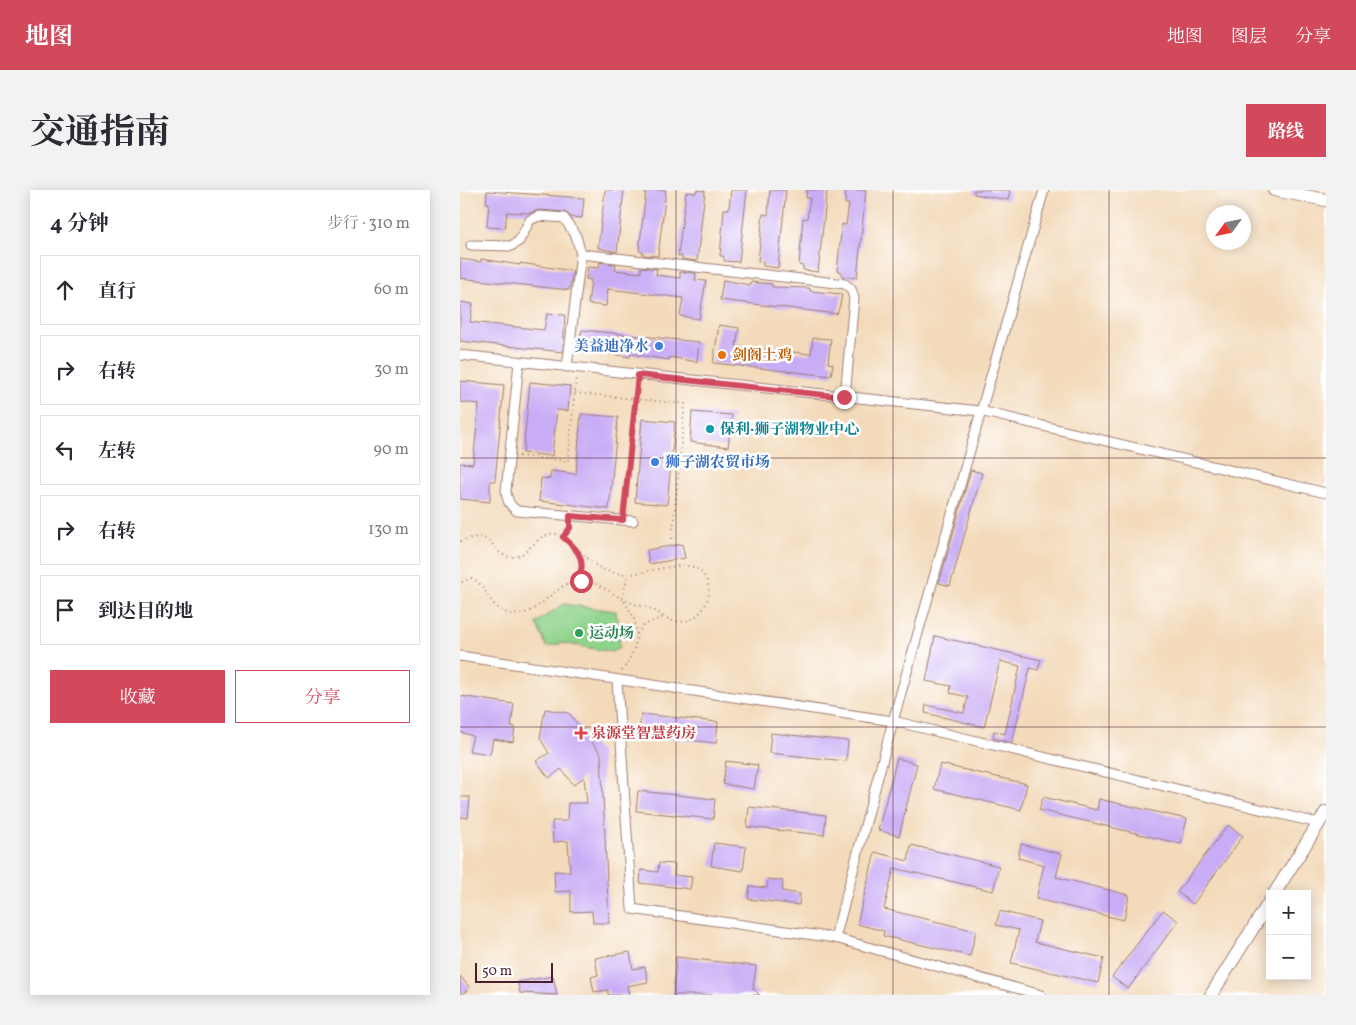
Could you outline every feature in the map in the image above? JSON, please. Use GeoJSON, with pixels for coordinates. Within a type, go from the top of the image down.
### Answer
{"type":"FeatureCollection","features":[{"type":"Feature","properties":{"kind":"street"},"geometry":{"type":"LineString","coordinates":[[835,938],[893,721],[1044,190]]}},
{"type":"Feature","properties":{"kind":"street"},"geometry":{"type":"LineString","coordinates":[[1274,190],[1326,200]]}},
{"type":"Feature","properties":{"kind":"street"},"geometry":{"type":"LineString","coordinates":[[472,244],[511,246],[519,241],[530,220],[539,216],[564,218],[576,236],[581,254],[567,367]]}},
{"type":"Feature","properties":{"kind":"street"},"geometry":{"type":"LineString","coordinates":[[581,254],[845,284],[852,289],[854,298],[844,397]]}},
{"type":"Feature","properties":{"kind":"street"},"geometry":{"type":"LineString","coordinates":[[460,355],[980,411],[1326,493]]}},
{"type":"Feature","properties":{"kind":"street"},"geometry":{"type":"LineString","coordinates":[[519,362],[509,455],[507,500],[518,511],[628,521]]}},
{"type":"Feature","properties":{"kind":"street"},"geometry":{"type":"LineString","coordinates":[[460,656],[893,721],[1318,823]]}},
{"type":"Feature","properties":{"kind":"street"},"geometry":{"type":"LineString","coordinates":[[616,680],[632,909],[835,938],[1041,995]]}},
{"type":"Feature","properties":{"kind":"street"},"geometry":{"type":"LineString","coordinates":[[1276,890],[1326,812]]}},
{"type":"Feature","properties":{"kind":"street"},"geometry":{"type":"LineString","coordinates":[[1211,995],[1266,907]]}},
{"type":"Feature","properties":{"kind":"path"},"geometry":{"type":"LineString","coordinates":[[509,455],[568,461],[578,368]]}},
{"type":"Feature","properties":{"kind":"path"},"geometry":{"type":"LineString","coordinates":[[628,521],[638,375]]}},
{"type":"Feature","properties":{"kind":"path"},"geometry":{"type":"LineString","coordinates":[[575,393],[685,404],[672,540]]}},
{"type":"Feature","properties":{"kind":"path"},"geometry":{"type":"LineString","coordinates":[[563,537],[570,528],[570,516]]}},
{"type":"Feature","properties":{"kind":"path"},"geometry":{"type":"LineString","coordinates":[[460,541],[478,536],[486,539],[502,554],[512,557],[522,554],[541,537],[548,534],[563,537],[590,563],[603,570],[628,575],[682,566],[695,567],[706,576],[710,590],[708,602],[700,614],[688,620],[675,622],[663,617],[652,609],[622,599],[590,583],[581,581],[572,583],[552,593],[534,609],[523,614],[512,614],[500,610],[492,604],[478,581],[471,578],[460,582]]}},
{"type":"Feature","properties":{"kind":"path"},"geometry":{"type":"LineString","coordinates":[[572,583],[579,577],[582,569],[578,552]]}},
{"type":"Feature","properties":{"kind":"path"},"geometry":{"type":"LineString","coordinates":[[622,599],[628,575]]}},
{"type":"Feature","properties":{"kind":"path"},"geometry":{"type":"LineString","coordinates":[[616,680],[632,656],[637,634],[635,621],[630,609],[622,599]]}},
{"type":"Feature","properties":{"kind":"path"},"geometry":{"type":"LineString","coordinates":[[637,634],[644,625],[663,617]]}},
{"type":"Feature","properties":{"kind":"green space","name":"运动场"},"geometry":{"type":"Polygon","coordinates":[[[563,604],[616,611],[620,647],[612,652],[562,643],[547,647],[536,623],[563,604]]]}},
{"type":"Feature","properties":{"kind":"building"},"geometry":{"type":"Polygon","coordinates":[[[605,190],[624,190],[617,252],[598,248],[605,190]]]}},
{"type":"Feature","properties":{"kind":"building"},"geometry":{"type":"Polygon","coordinates":[[[646,190],[666,190],[658,256],[643,255],[643,252],[639,251],[646,190]]]}},
{"type":"Feature","properties":{"kind":"building"},"geometry":{"type":"Polygon","coordinates":[[[696,190],[705,191],[697,261],[682,259],[682,256],[678,256],[686,192],[696,193],[696,190]]]}},
{"type":"Feature","properties":{"kind":"building"},"geometry":{"type":"Polygon","coordinates":[[[731,190],[747,190],[739,262],[724,261],[724,256],[720,256],[724,209],[729,209],[731,190]]]}},
{"type":"Feature","properties":{"kind":"building"},"geometry":{"type":"Polygon","coordinates":[[[770,190],[786,190],[778,268],[763,266],[763,262],[758,261],[763,214],[768,215],[770,190]]]}},
{"type":"Feature","properties":{"kind":"building"},"geometry":{"type":"Polygon","coordinates":[[[807,190],[827,190],[818,272],[803,270],[803,266],[799,265],[803,218],[807,219],[810,198],[806,198],[807,190]]]}},
{"type":"Feature","properties":{"kind":"building"},"geometry":{"type":"Polygon","coordinates":[[[846,190],[866,190],[857,278],[842,276],[842,272],[837,271],[842,224],[846,225],[849,204],[845,204],[846,190]]]}},
{"type":"Feature","properties":{"kind":"building"},"geometry":{"type":"Polygon","coordinates":[[[974,190],[1010,190],[1008,200],[974,194],[974,190]]]}},
{"type":"Feature","properties":{"kind":"building"},"geometry":{"type":"Polygon","coordinates":[[[487,191],[584,198],[582,218],[571,217],[565,212],[540,210],[529,213],[507,212],[505,228],[487,227],[489,203],[486,203],[487,191]]]}},
{"type":"Feature","properties":{"kind":"building"},"geometry":{"type":"Polygon","coordinates":[[[460,259],[481,262],[481,259],[520,265],[520,263],[573,271],[569,290],[460,278],[460,259]]]}},
{"type":"Feature","properties":{"kind":"building"},"geometry":{"type":"Polygon","coordinates":[[[600,262],[616,264],[615,270],[641,273],[641,267],[657,269],[656,275],[680,278],[680,272],[696,273],[695,280],[706,281],[699,319],[680,316],[683,298],[608,289],[606,306],[588,304],[591,280],[586,279],[588,267],[599,268],[600,262]]]}},
{"type":"Feature","properties":{"kind":"building"},"geometry":{"type":"Polygon","coordinates":[[[723,280],[750,285],[750,282],[772,284],[772,287],[810,288],[810,291],[842,294],[837,314],[720,300],[723,280]]]}},
{"type":"Feature","properties":{"kind":"building"},"geometry":{"type":"Polygon","coordinates":[[[460,302],[473,304],[470,322],[544,330],[547,314],[565,315],[563,352],[460,341],[460,302]]]}},
{"type":"Feature","properties":{"kind":"building"},"geometry":{"type":"Polygon","coordinates":[[[719,325],[739,328],[736,346],[811,354],[813,338],[831,339],[828,363],[833,364],[831,376],[713,363],[719,325]]]}},
{"type":"Feature","properties":{"kind":"building"},"geometry":{"type":"Polygon","coordinates":[[[582,330],[699,342],[697,362],[669,357],[669,360],[631,354],[630,357],[609,354],[609,352],[576,349],[582,330]]]}},
{"type":"Feature","properties":{"kind":"building"},"geometry":{"type":"Polygon","coordinates":[[[460,381],[504,385],[495,481],[490,481],[490,502],[460,499],[460,463],[473,464],[479,404],[460,402],[460,381]]]}},
{"type":"Feature","properties":{"kind":"building"},"geometry":{"type":"Polygon","coordinates":[[[530,382],[570,386],[568,411],[557,410],[552,456],[523,453],[530,382]]]}},
{"type":"Feature","properties":{"kind":"building","name":"保利·狮子湖物业中心"},"geometry":{"type":"Polygon","coordinates":[[[692,412],[732,415],[728,447],[690,442],[692,412]]]}},
{"type":"Feature","properties":{"kind":"building"},"geometry":{"type":"Polygon","coordinates":[[[581,414],[618,417],[609,509],[539,501],[541,478],[550,479],[551,471],[576,474],[581,414]]]}},
{"type":"Feature","properties":{"kind":"building","name":"狮子湖农贸市场"},"geometry":{"type":"Polygon","coordinates":[[[642,419],[675,422],[667,505],[635,502],[642,419]]]}},
{"type":"Feature","properties":{"kind":"building"},"geometry":{"type":"Polygon","coordinates":[[[971,470],[982,473],[950,586],[939,583],[971,470]]]}},
{"type":"Feature","properties":{"kind":"building"},"geometry":{"type":"Polygon","coordinates":[[[682,544],[685,558],[649,564],[647,550],[682,544]]]}},
{"type":"Feature","properties":{"kind":"building"},"geometry":{"type":"Polygon","coordinates":[[[935,636],[1041,660],[1038,670],[1030,668],[1012,743],[993,738],[994,731],[1005,734],[1020,666],[1000,661],[984,727],[925,713],[926,705],[964,713],[968,697],[950,693],[951,686],[926,681],[935,636]]]}},
{"type":"Feature","properties":{"kind":"building"},"geometry":{"type":"Polygon","coordinates":[[[460,696],[514,704],[511,726],[515,727],[513,742],[493,739],[490,754],[469,751],[473,736],[460,732],[460,696]]]}},
{"type":"Feature","properties":{"kind":"building"},"geometry":{"type":"Polygon","coordinates":[[[545,709],[569,713],[601,754],[609,923],[593,923],[592,911],[571,912],[571,891],[555,892],[554,871],[570,872],[568,841],[553,842],[552,821],[567,821],[568,803],[587,803],[584,777],[574,785],[561,769],[549,778],[536,761],[549,753],[540,738],[545,709]]]}},
{"type":"Feature","properties":{"kind":"building"},"geometry":{"type":"Polygon","coordinates":[[[641,714],[718,722],[716,743],[639,735],[641,714]]]}},
{"type":"Feature","properties":{"kind":"building"},"geometry":{"type":"Polygon","coordinates":[[[771,733],[848,741],[846,761],[769,753],[771,733]]]}},
{"type":"Feature","properties":{"kind":"building"},"geometry":{"type":"Polygon","coordinates":[[[897,758],[917,764],[899,836],[878,830],[897,758]]]}},
{"type":"Feature","properties":{"kind":"building"},"geometry":{"type":"Polygon","coordinates":[[[726,761],[758,765],[754,789],[723,784],[726,761]]]}},
{"type":"Feature","properties":{"kind":"building"},"geometry":{"type":"Polygon","coordinates":[[[940,764],[1027,784],[1021,810],[934,789],[940,764]]]}},
{"type":"Feature","properties":{"kind":"building"},"geometry":{"type":"Polygon","coordinates":[[[638,791],[715,799],[713,819],[636,811],[638,791]]]}},
{"type":"Feature","properties":{"kind":"building"},"geometry":{"type":"Polygon","coordinates":[[[460,797],[470,797],[468,818],[460,817],[460,797]]]}},
{"type":"Feature","properties":{"kind":"building"},"geometry":{"type":"Polygon","coordinates":[[[1043,797],[1097,810],[1099,799],[1187,819],[1181,844],[1039,810],[1043,797]]]}},
{"type":"Feature","properties":{"kind":"building"},"geometry":{"type":"Polygon","coordinates":[[[749,807],[826,815],[824,835],[747,827],[749,807]]]}},
{"type":"Feature","properties":{"kind":"building"},"geometry":{"type":"Polygon","coordinates":[[[1228,825],[1243,836],[1193,904],[1177,892],[1228,825]]]}},
{"type":"Feature","properties":{"kind":"building"},"geometry":{"type":"Polygon","coordinates":[[[714,843],[746,847],[743,871],[711,866],[714,843]]]}},
{"type":"Feature","properties":{"kind":"building"},"geometry":{"type":"Polygon","coordinates":[[[1021,844],[1062,854],[1056,877],[1129,895],[1124,920],[1036,899],[1044,865],[1018,858],[1021,844]]]}},
{"type":"Feature","properties":{"kind":"building"},"geometry":{"type":"Polygon","coordinates":[[[911,845],[999,866],[993,891],[894,868],[884,909],[976,931],[970,956],[883,936],[884,931],[857,924],[875,852],[908,861],[911,845]]]}},
{"type":"Feature","properties":{"kind":"building"},"geometry":{"type":"Polygon","coordinates":[[[659,863],[675,864],[674,875],[692,877],[690,889],[640,883],[641,870],[658,872],[659,863]]]}},
{"type":"Feature","properties":{"kind":"building"},"geometry":{"type":"Polygon","coordinates":[[[768,879],[783,881],[782,891],[800,894],[799,905],[748,899],[750,886],[767,888],[768,879]]]}},
{"type":"Feature","properties":{"kind":"building"},"geometry":{"type":"Polygon","coordinates":[[[1163,910],[1178,921],[1128,989],[1112,977],[1163,910]]]}},
{"type":"Feature","properties":{"kind":"building"},"geometry":{"type":"Polygon","coordinates":[[[1000,911],[1040,921],[1035,942],[1104,958],[1098,983],[1011,963],[1019,930],[996,925],[1000,911]]]}},
{"type":"Feature","properties":{"kind":"building"},"geometry":{"type":"Polygon","coordinates":[[[630,952],[633,969],[645,967],[648,982],[627,986],[629,995],[608,995],[608,990],[594,992],[591,977],[598,975],[595,958],[630,952]]]}},
{"type":"Feature","properties":{"kind":"building"},"geometry":{"type":"Polygon","coordinates":[[[676,957],[756,966],[753,989],[760,995],[673,995],[676,957]]]}},
{"type":"Feature","properties":{"kind":"building"},"geometry":{"type":"Polygon","coordinates":[[[460,976],[470,988],[461,995],[460,995],[460,976]]]}},
{"type":"Feature","properties":{"kind":"building"},"geometry":{"type":"Polygon","coordinates":[[[553,976],[557,995],[520,993],[518,982],[553,976]]]}},
{"type":"Feature","properties":{"kind":"place","name":"美益迪净水"},"geometry":{"type":"Point","coordinates":[659,346]}},
{"type":"Feature","properties":{"kind":"place","name":"剑阁土鸡"},"geometry":{"type":"Point","coordinates":[722,355]}},
{"type":"Feature","properties":{"kind":"place","name":"保利·狮子湖物业中心"},"geometry":{"type":"Point","coordinates":[710,429]}},
{"type":"Feature","properties":{"kind":"place","name":"狮子湖农贸市场"},"geometry":{"type":"Point","coordinates":[655,462]}},
{"type":"Feature","properties":{"kind":"place","name":"运动场"},"geometry":{"type":"Point","coordinates":[579,633]}},
{"type":"Feature","properties":{"kind":"place","name":"泉源堂智慧药房"},"geometry":{"type":"Point","coordinates":[581,733]}},
{"type":"Feature","properties":{"kind":"route"},"geometry":{"type":"LineString","coordinates":[[581,581],[572,583],[579,577],[582,562],[572,544],[563,537],[570,528],[570,516],[623,520],[638,375],[844,397]]}}]}
